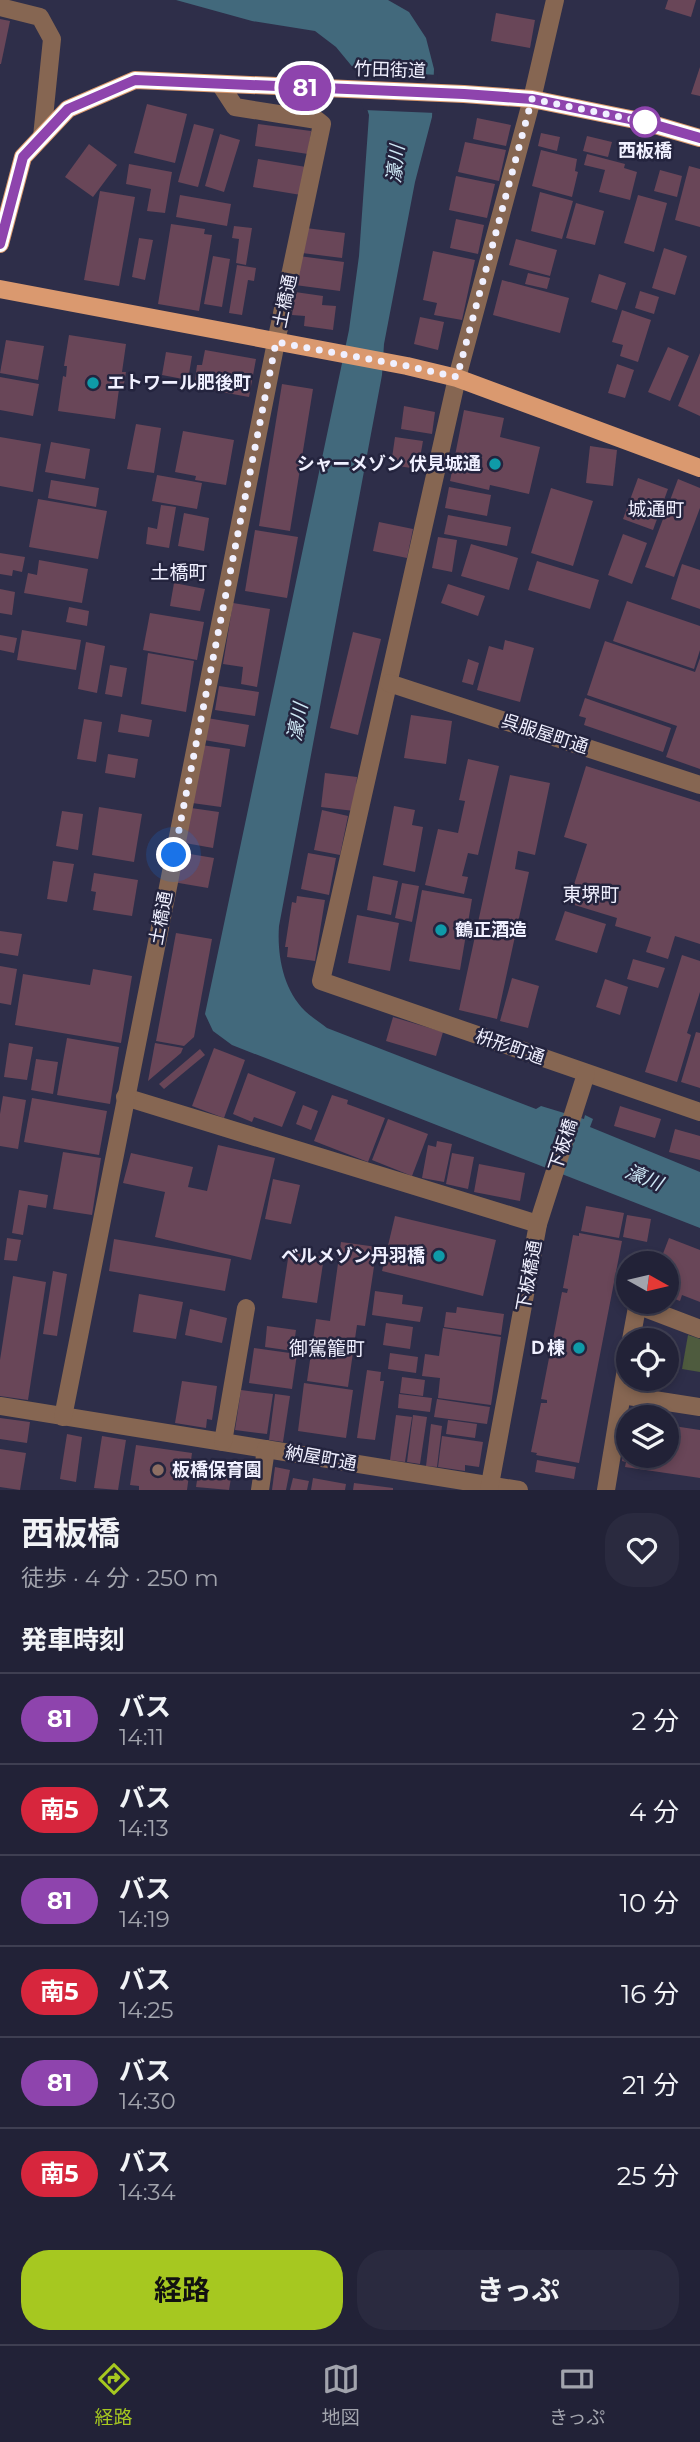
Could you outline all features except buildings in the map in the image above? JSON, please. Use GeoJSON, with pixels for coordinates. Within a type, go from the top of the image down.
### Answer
{"type":"FeatureCollection","features":[{"type":"Feature","properties":{"kind":"main road","name":"竹田街道"},"geometry":{"type":"LineString","coordinates":[[0,244],[23,157],[68,109],[135,80],[532,99],[645,122],[700,138]]}},
{"type":"Feature","properties":{"kind":"main road"},"geometry":{"type":"LineString","coordinates":[[0,289],[457,377],[700,468]]}},
{"type":"Feature","properties":{"kind":"street"},"geometry":{"type":"LineString","coordinates":[[389,683],[457,377],[532,99],[555,0]]}},
{"type":"Feature","properties":{"kind":"street"},"geometry":{"type":"LineString","coordinates":[[0,7],[40,17],[52,39],[42,137]]}},
{"type":"Feature","properties":{"kind":"street","name":"土橋通"},"geometry":{"type":"LineString","coordinates":[[63,1417],[276,342],[322,124],[317,120],[235,107],[220,84]]}},
{"type":"Feature","properties":{"kind":"street","name":"呉服屋町通"},"geometry":{"type":"LineString","coordinates":[[389,683],[700,785]]}},
{"type":"Feature","properties":{"kind":"street","name":"枡形町通"},"geometry":{"type":"LineString","coordinates":[[389,683],[321,981],[700,1112]]}},
{"type":"Feature","properties":{"kind":"street","name":"下板橋"},"geometry":{"type":"LineString","coordinates":[[550,1186],[586,1074]]}},
{"type":"Feature","properties":{"kind":"street"},"geometry":{"type":"LineString","coordinates":[[125,1097],[538,1224]]}},
{"type":"Feature","properties":{"kind":"street","name":"下板橋通"},"geometry":{"type":"LineString","coordinates":[[490,1488],[538,1224],[550,1186]]}},
{"type":"Feature","properties":{"kind":"street"},"geometry":{"type":"LineString","coordinates":[[223,1442],[246,1308]]}},
{"type":"Feature","properties":{"kind":"street"},"geometry":{"type":"LineString","coordinates":[[664,1314],[700,1329]]}},
{"type":"Feature","properties":{"kind":"street"},"geometry":{"type":"LineString","coordinates":[[606,1490],[623,1391]]}},
{"type":"Feature","properties":{"kind":"street"},"geometry":{"type":"LineString","coordinates":[[622,1395],[700,1407]]}},
{"type":"Feature","properties":{"kind":"street","name":"納屋町通"},"geometry":{"type":"LineString","coordinates":[[0,1406],[490,1488],[519,1490]]}},
{"type":"Feature","properties":{"kind":"street"},"geometry":{"type":"LineString","coordinates":[[260,1490],[266,1449]]}},
{"type":"Feature","properties":{"kind":"green space"},"geometry":{"type":"Polygon","coordinates":[[[688,1335],[700,1339],[700,1372],[682,1369],[688,1335]]]}},
{"type":"Feature","properties":{"kind":"water","name":"濠川"},"geometry":{"type":"Polygon","coordinates":[[[176,0],[388,0],[409,12],[426,38],[434,69],[432,117],[415,182],[384,344],[382,375],[279,926],[281,960],[291,993],[305,1011],[327,1028],[536,1109],[541,1106],[584,1119],[585,1115],[593,1119],[590,1127],[700,1172],[700,1228],[232,1045],[213,1031],[205,1014],[349,330],[359,256],[369,115],[355,70],[336,47],[315,31],[252,21],[176,0]]]}},
{"type":"Feature","properties":{"kind":"pier"},"geometry":{"type":"Polygon","coordinates":[[[350,70],[438,75],[436,113],[364,110],[350,70]]]}},
{"type":"Feature","properties":{"kind":"bus line","name":"81"},"geometry":{"type":"LineString","coordinates":[[0,244],[23,157],[68,109],[135,80],[532,99],[667,127],[700,138]]}},
{"type":"Feature","properties":{"kind":"place","name":"西板橋"},"geometry":{"type":"Point","coordinates":[645,122]}},
{"type":"Feature","properties":{"kind":"place","name":"エトワール肥後町"},"geometry":{"type":"Point","coordinates":[93,383]}},
{"type":"Feature","properties":{"kind":"place","name":"シャーメゾン 伏見城通"},"geometry":{"type":"Point","coordinates":[495,464]}},
{"type":"Feature","properties":{"kind":"place","name":"鶴正酒造"},"geometry":{"type":"Point","coordinates":[441,930]}},
{"type":"Feature","properties":{"kind":"place","name":"ベルメゾン丹羽橋"},"geometry":{"type":"Point","coordinates":[439,1256]}},
{"type":"Feature","properties":{"kind":"place","name":"Ｄ棟"},"geometry":{"type":"Point","coordinates":[579,1348]}},
{"type":"Feature","properties":{"kind":"place","name":"板橋保育園"},"geometry":{"type":"Point","coordinates":[158,1470]}},
{"type":"Feature","properties":{"kind":"district","name":"城通町"},"geometry":{"type":"Point","coordinates":[656,509]}},
{"type":"Feature","properties":{"kind":"district","name":"土橋町"},"geometry":{"type":"Point","coordinates":[179,572]}},
{"type":"Feature","properties":{"kind":"district","name":"東堺町"},"geometry":{"type":"Point","coordinates":[591,894]}},
{"type":"Feature","properties":{"kind":"district","name":"御駕籠町"},"geometry":{"type":"Point","coordinates":[327,1348]}},
{"type":"Feature","properties":{"kind":"route"},"geometry":{"type":"LineString","coordinates":[[174,855],[276,342],[457,377],[532,99],[645,122]]}}]}
